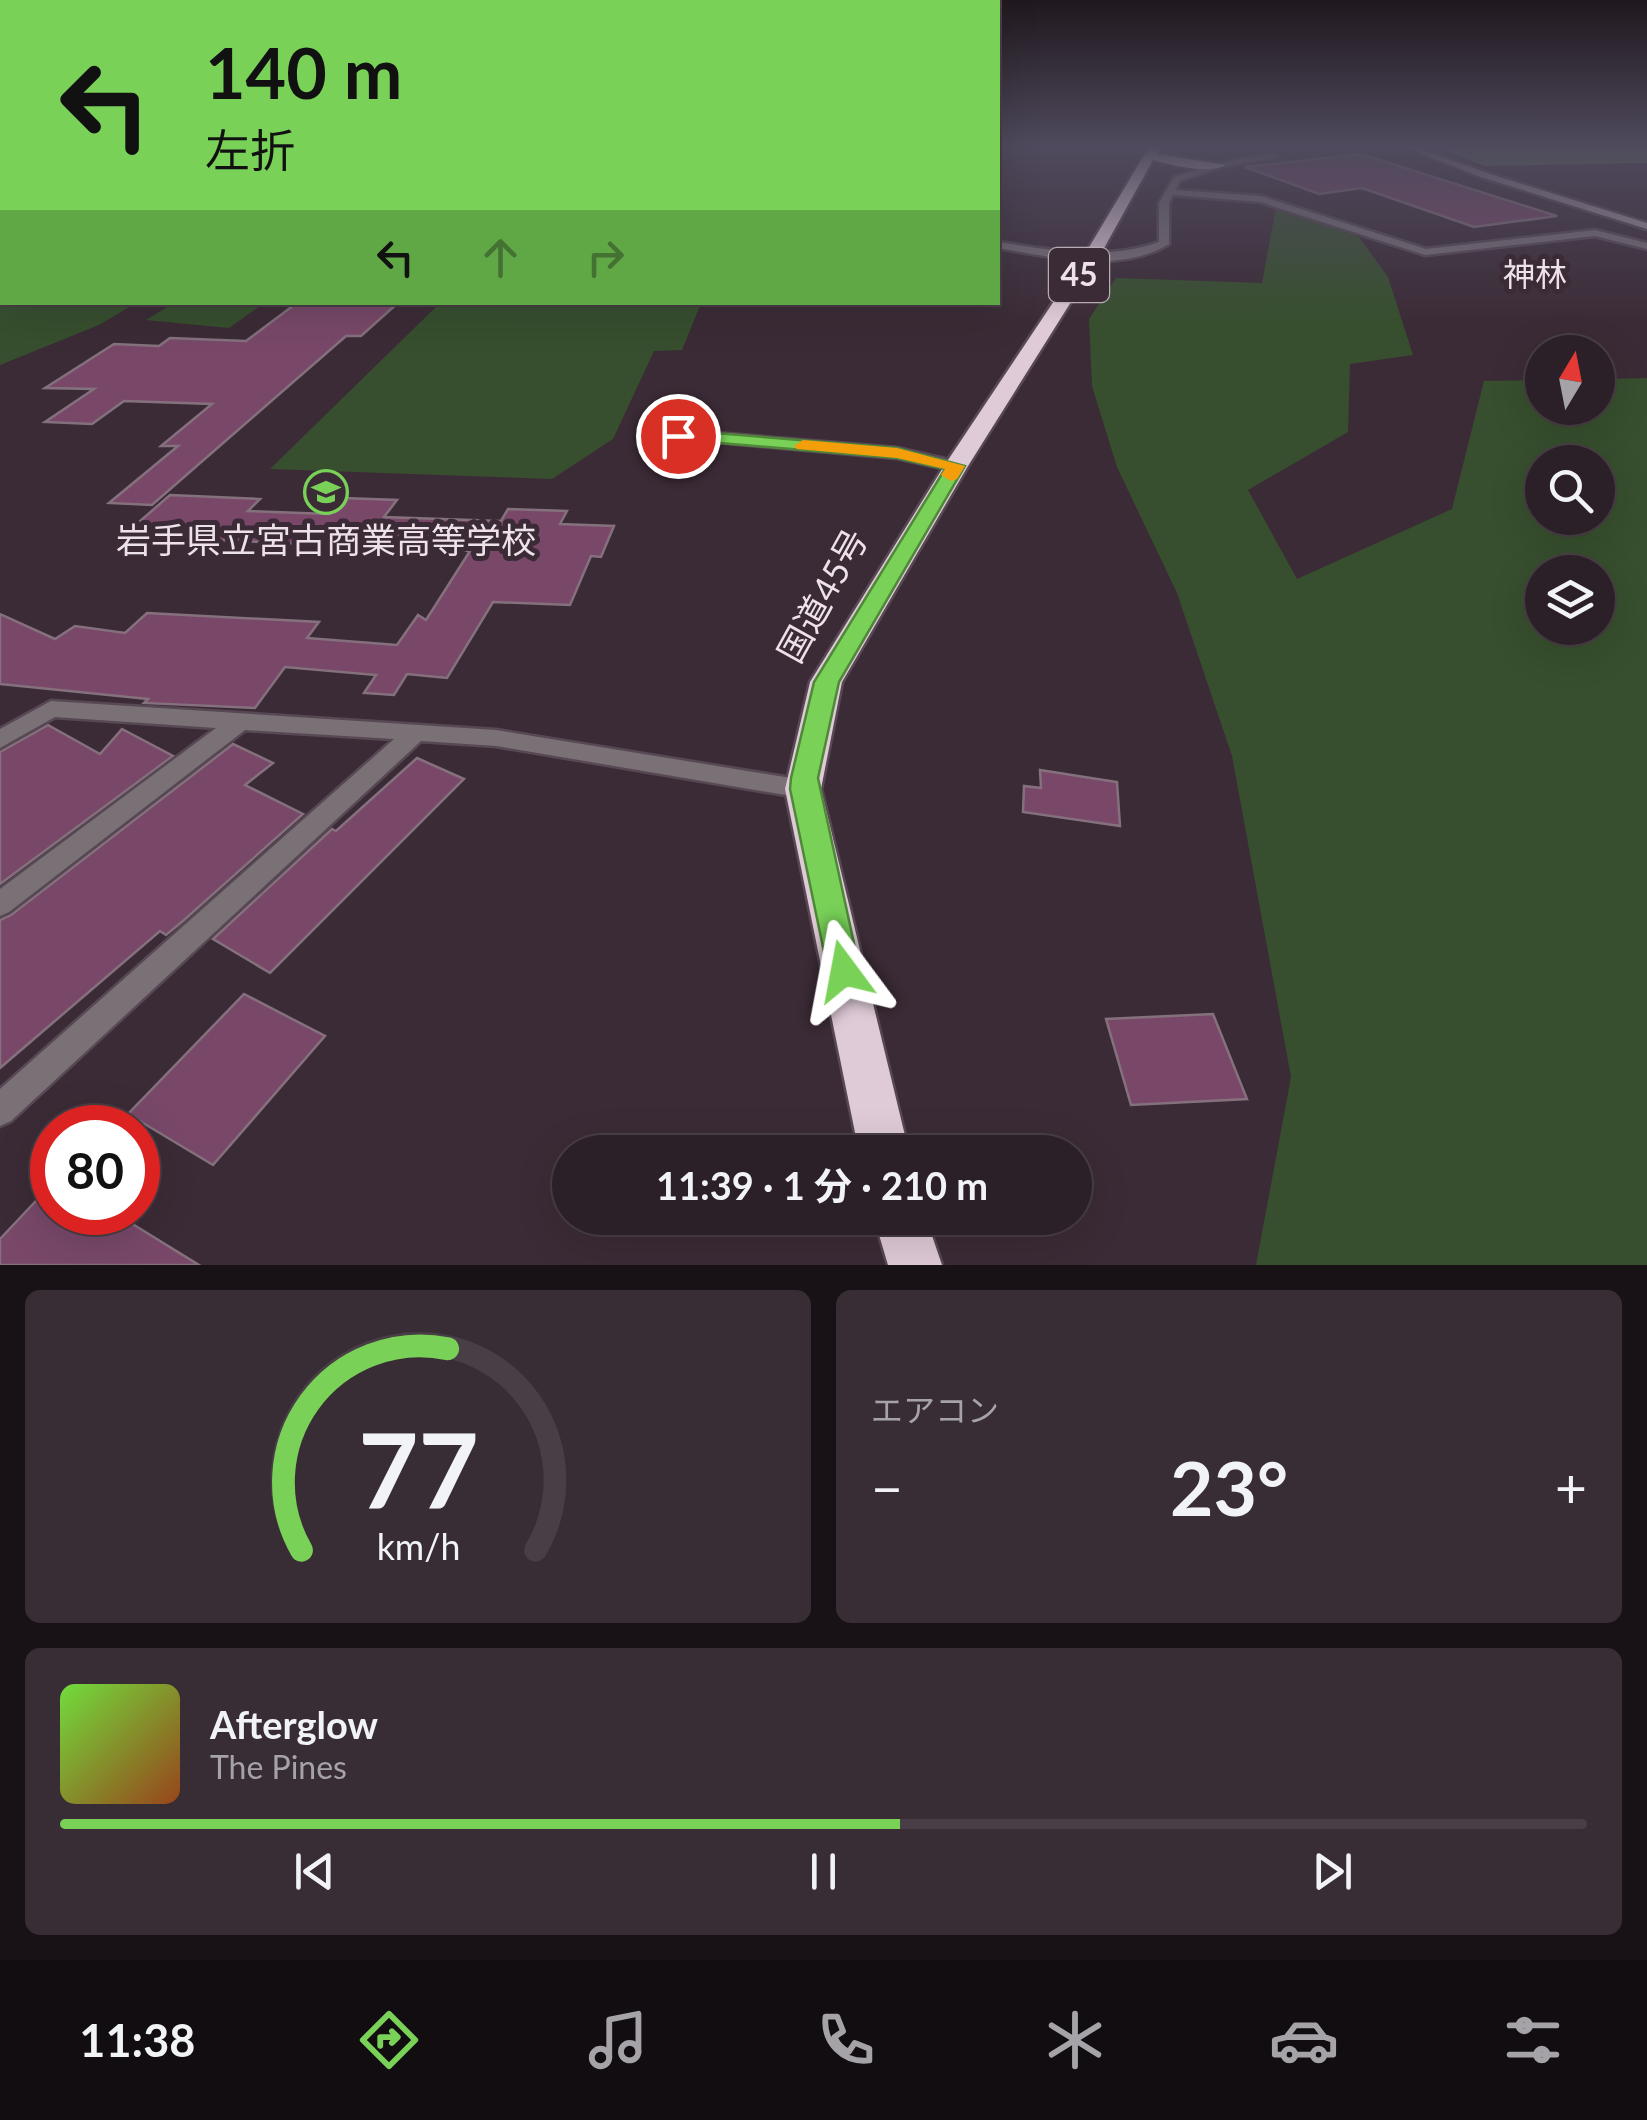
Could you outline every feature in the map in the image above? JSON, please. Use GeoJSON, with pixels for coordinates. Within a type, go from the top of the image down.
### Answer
{"type":"FeatureCollection","features":[{"type":"Feature","properties":{"kind":"highway","name":"国道45号"},"geometry":{"type":"LineString","coordinates":[[880,1135],[804,789],[826,682],[956,466],[1121,206]]}},
{"type":"Feature","properties":{"kind":"highway"},"geometry":{"type":"LineString","coordinates":[[905,1235],[915,1265]]}},
{"type":"Feature","properties":{"kind":"street"},"geometry":{"type":"LineString","coordinates":[[1000,245],[1090,259],[1140,253],[1164,244],[1164,206]]}},
{"type":"Feature","properties":{"kind":"street"},"geometry":{"type":"LineString","coordinates":[[1285,206],[1424,252],[1596,233],[1647,246]]}},
{"type":"Feature","properties":{"kind":"street"},"geometry":{"type":"LineString","coordinates":[[1583,206],[1647,226]]}},
{"type":"Feature","properties":{"kind":"street"},"geometry":{"type":"LineString","coordinates":[[678,436],[897,453],[956,466]]}},
{"type":"Feature","properties":{"kind":"street"},"geometry":{"type":"LineString","coordinates":[[0,740],[51,709],[496,738],[804,789]]}},
{"type":"Feature","properties":{"kind":"street"},"geometry":{"type":"LineString","coordinates":[[0,904],[238,723]]}},
{"type":"Feature","properties":{"kind":"street"},"geometry":{"type":"LineString","coordinates":[[0,1110],[416,733]]}},
{"type":"Feature","properties":{"kind":"shaded area"},"geometry":{"type":"Polygon","coordinates":[[[1276,207],[1359,237],[1388,277],[1413,355],[1350,364],[1348,432],[1248,490],[1297,579],[1452,509],[1484,381],[1525,380],[1525,425],[1615,425],[1615,379],[1647,378],[1647,1265],[1256,1265],[1291,1077],[1232,756],[1177,593],[1117,467],[1092,386],[1089,319],[1116,278],[1262,283],[1276,207]]]}},
{"type":"Feature","properties":{"kind":"shaded area"},"geometry":{"type":"Polygon","coordinates":[[[0,305],[133,305],[99,325],[0,365],[0,305]]]}},
{"type":"Feature","properties":{"kind":"shaded area"},"geometry":{"type":"Polygon","coordinates":[[[171,305],[261,305],[229,328],[146,320],[171,305]]]}},
{"type":"Feature","properties":{"kind":"shaded area"},"geometry":{"type":"Polygon","coordinates":[[[438,305],[700,305],[682,350],[654,351],[613,439],[552,479],[270,469],[438,305]]]}},
{"type":"Feature","properties":{"kind":"building"},"geometry":{"type":"Polygon","coordinates":[[[1414,206],[1525,206],[1557,216],[1474,227],[1414,206]]]}},
{"type":"Feature","properties":{"kind":"building"},"geometry":{"type":"Polygon","coordinates":[[[294,305],[396,305],[361,336],[346,336],[152,505],[109,503],[178,446],[161,446],[212,404],[124,401],[92,424],[45,422],[94,389],[45,388],[114,344],[159,346],[170,338],[246,341],[294,305]]]}},
{"type":"Feature","properties":{"kind":"building"},"geometry":{"type":"Polygon","coordinates":[[[170,495],[260,499],[248,511],[329,514],[343,498],[397,500],[384,517],[501,521],[508,509],[567,511],[560,524],[614,526],[601,557],[591,556],[570,605],[493,602],[447,678],[407,674],[394,695],[364,693],[376,675],[285,667],[255,708],[144,703],[148,699],[0,684],[0,614],[55,639],[75,626],[125,633],[147,613],[319,622],[307,638],[397,645],[418,615],[426,620],[470,551],[123,536],[170,495]]]}},
{"type":"Feature","properties":{"kind":"building"},"geometry":{"type":"Polygon","coordinates":[[[48,725],[100,754],[122,729],[173,756],[0,884],[0,752],[48,725]]]}},
{"type":"Feature","properties":{"kind":"building"},"geometry":{"type":"Polygon","coordinates":[[[233,744],[273,763],[245,785],[303,814],[183,921],[166,935],[160,931],[0,1068],[0,920],[233,744]]]}},
{"type":"Feature","properties":{"kind":"building"},"geometry":{"type":"Polygon","coordinates":[[[417,758],[464,779],[270,973],[213,939],[332,829],[336,831],[417,758]]]}},
{"type":"Feature","properties":{"kind":"building"},"geometry":{"type":"Polygon","coordinates":[[[1040,770],[1117,782],[1120,826],[1023,812],[1024,786],[1041,788],[1040,770]]]}},
{"type":"Feature","properties":{"kind":"building"},"geometry":{"type":"Polygon","coordinates":[[[244,994],[325,1036],[213,1165],[160,1133],[160,1105],[137,1105],[244,994]]]}},
{"type":"Feature","properties":{"kind":"building"},"geometry":{"type":"Polygon","coordinates":[[[1213,1014],[1247,1099],[1131,1105],[1106,1019],[1213,1014]]]}},
{"type":"Feature","properties":{"kind":"building"},"geometry":{"type":"Polygon","coordinates":[[[30,1207],[30,1235],[150,1235],[199,1265],[0,1265],[0,1239],[30,1207]]]}},
{"type":"Feature","properties":{"kind":"slow traffic"},"geometry":{"type":"LineString","coordinates":[[803,446],[897,453],[956,466],[951,475]]}},
{"type":"Feature","properties":{"kind":"place","name":"岩手県立宮古商業高等学校"},"geometry":{"type":"Point","coordinates":[326,492]}},
{"type":"Feature","properties":{"kind":"district","name":"神林"},"geometry":{"type":"Point","coordinates":[1535,275]}},
{"type":"Feature","properties":{"kind":"route"},"geometry":{"type":"LineString","coordinates":[[678,436],[897,453],[956,466],[826,682],[804,778],[844,971]]}}]}
